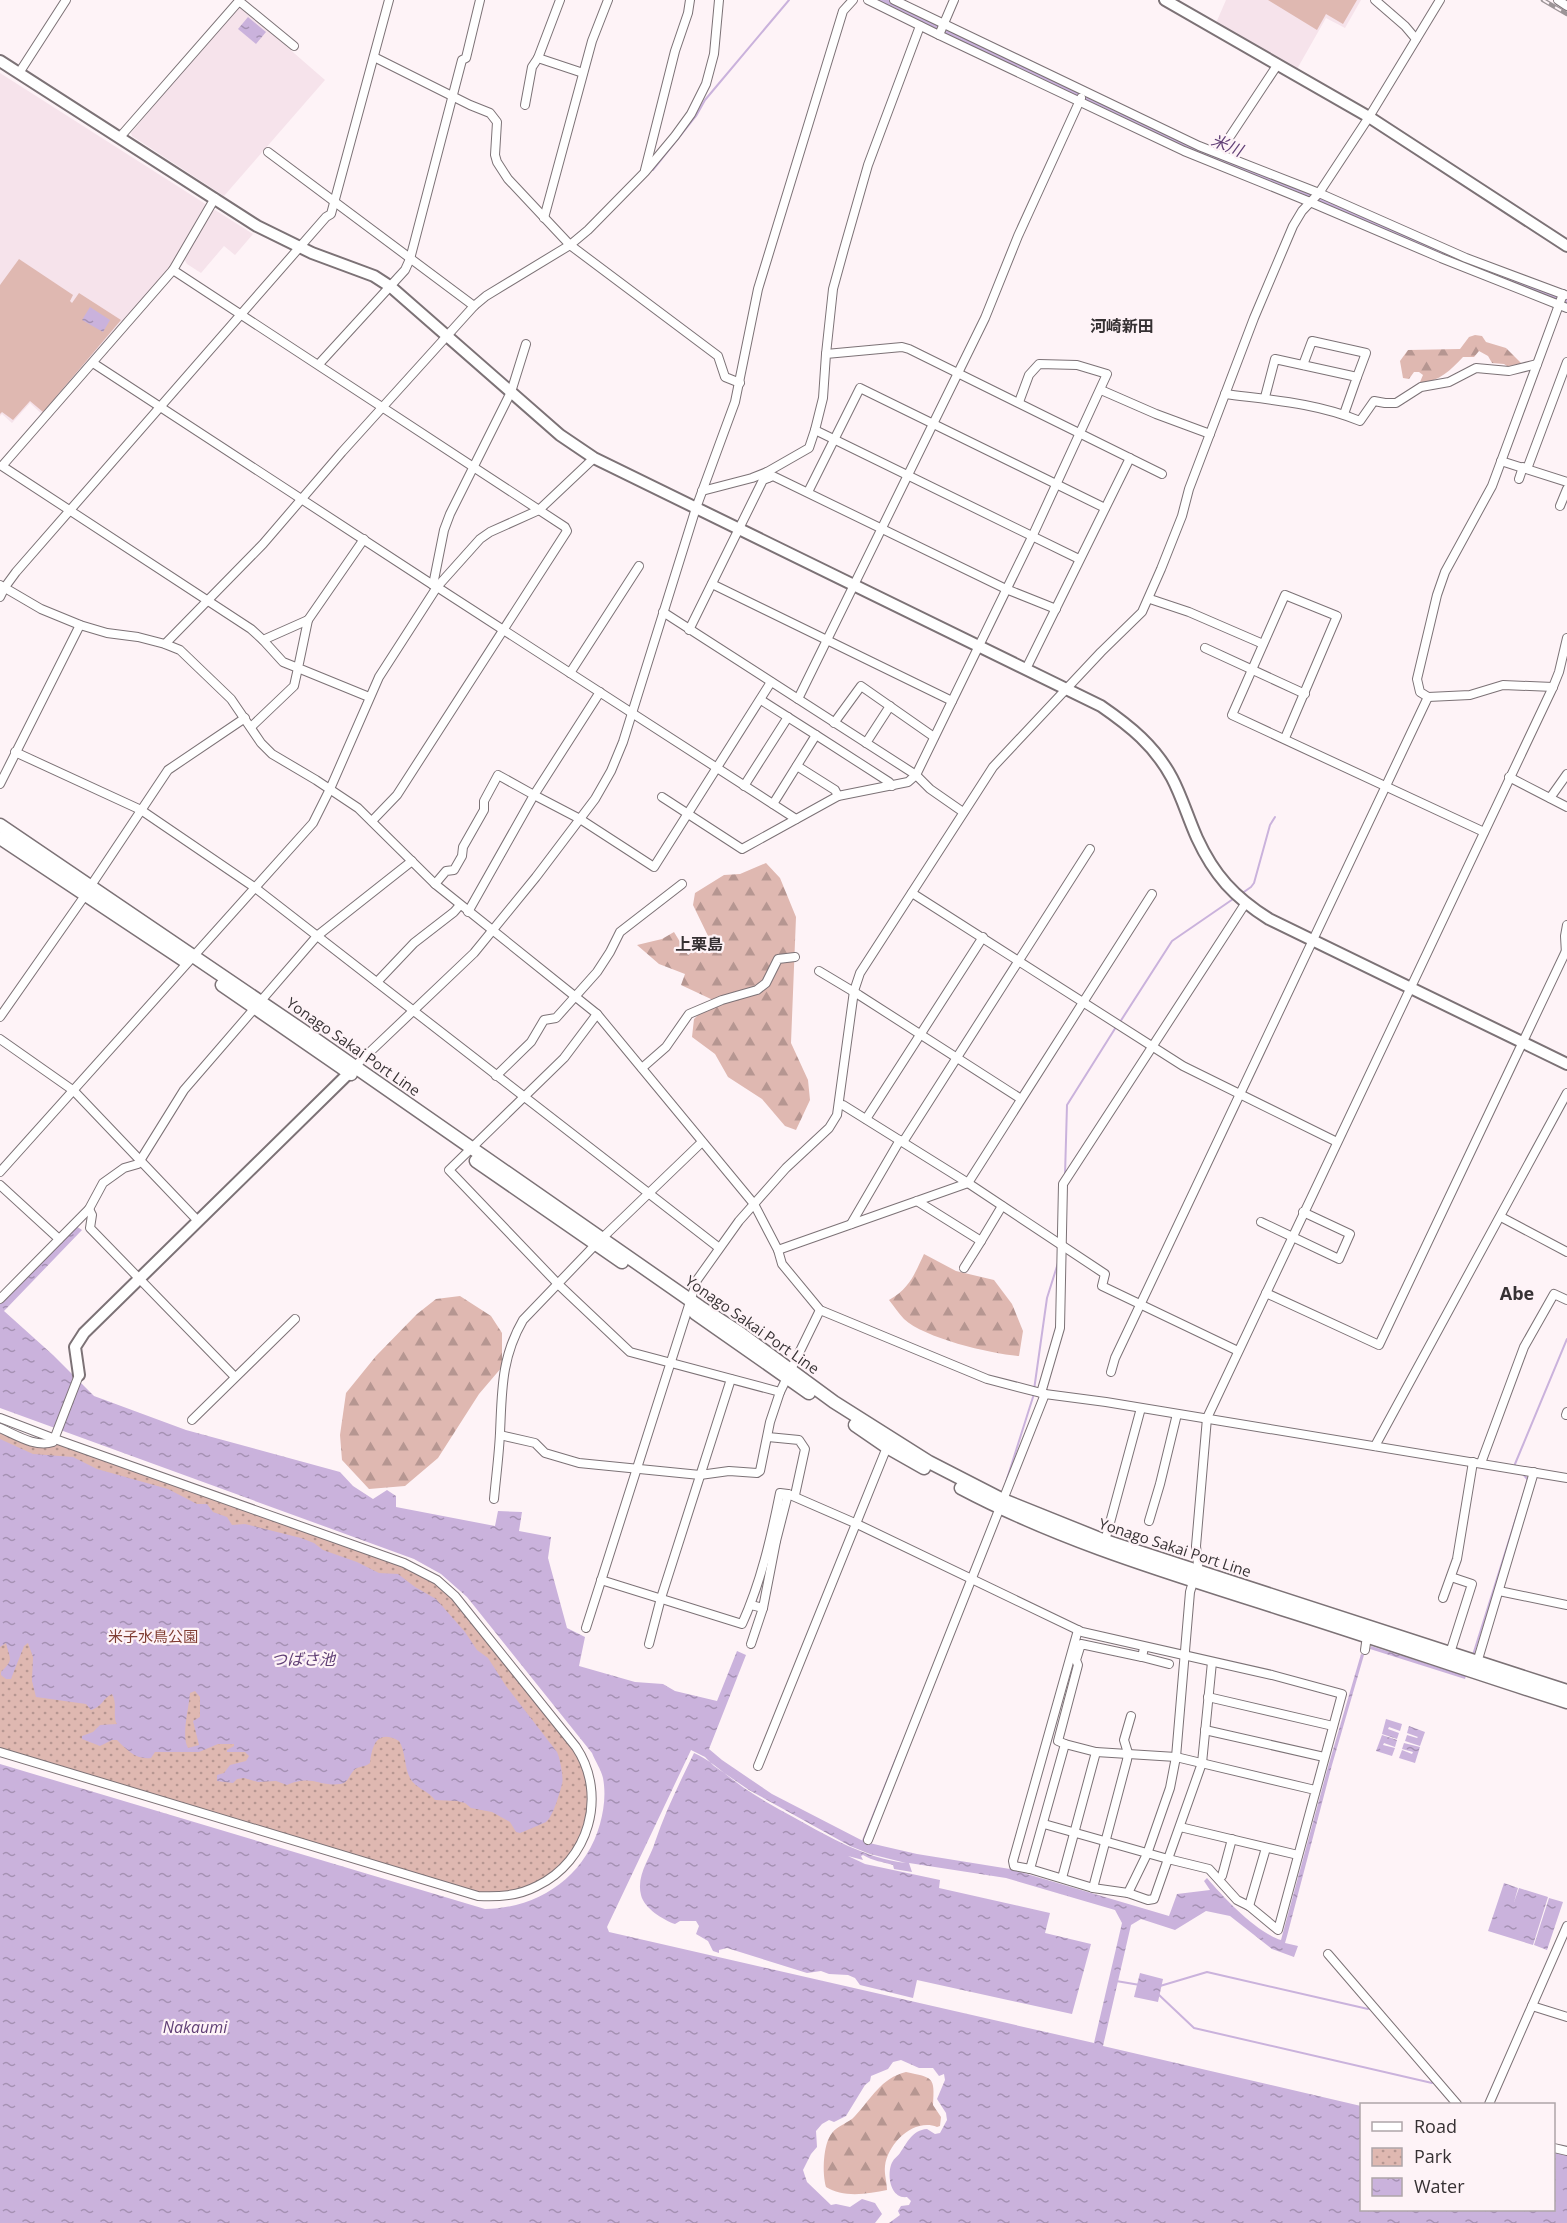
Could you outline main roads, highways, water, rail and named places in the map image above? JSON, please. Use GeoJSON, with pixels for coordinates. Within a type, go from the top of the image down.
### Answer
{"type":"FeatureCollection","features":[{"type":"Feature","properties":{"kind":"main road","name":"Yonago Sakai Port Line"},"geometry":{"type":"LineString","coordinates":[[0,825],[88,890],[258,1005],[788,1373],[887,1447],[1002,1505],[1101,1550],[1450,1653],[1476,1667],[1567,1702]]}},
{"type":"Feature","properties":{"kind":"main road","name":"Yonago Sakai Port Line"},"geometry":{"type":"LineString","coordinates":[[0,838],[88,890]]}},
{"type":"Feature","properties":{"kind":"main road","name":"Yonago Sakai Port Line"},"geometry":{"type":"LineString","coordinates":[[788,1373],[1002,1505],[1105,1541],[1194,1576],[1367,1636],[1567,1691]]}},
{"type":"Feature","properties":{"kind":"water"},"geometry":{"type":"Polygon","coordinates":[[[248,17],[266,32],[256,44],[238,29],[248,17]]]}},
{"type":"Feature","properties":{"kind":"water"},"geometry":{"type":"Polygon","coordinates":[[[90,307],[110,320],[103,332],[82,320],[90,307]]]}},
{"type":"Feature","properties":{"kind":"water","name":"Nakaumi"},"geometry":{"type":"Polygon","coordinates":[[[76,1226],[82,1230],[4,1311],[94,1396],[186,1430],[340,1472],[353,1486],[373,1499],[387,1490],[396,1496],[396,1507],[495,1526],[498,1511],[522,1512],[519,1531],[551,1537],[548,1558],[567,1628],[585,1637],[579,1666],[635,1682],[663,1684],[675,1691],[717,1701],[737,1651],[746,1655],[709,1749],[772,1794],[865,1842],[917,1854],[1010,1869],[1169,1916],[1177,1894],[1210,1890],[1204,1881],[1207,1878],[1251,1922],[1281,1940],[1328,1767],[1361,1654],[1364,1655],[1285,1943],[1298,1946],[1294,1957],[1272,1949],[1230,1916],[1206,1911],[1175,1930],[1141,1919],[1131,1925],[1103,2046],[1360,2106],[1360,2211],[1555,2211],[1555,2151],[1567,2154],[1567,2223],[889,2223],[900,2215],[898,2211],[901,2206],[909,2205],[911,2201],[907,2197],[897,2195],[891,2186],[890,2175],[893,2161],[914,2134],[927,2129],[935,2134],[940,2133],[947,2120],[946,2113],[937,2099],[945,2080],[944,2074],[939,2076],[933,2068],[919,2068],[901,2060],[893,2062],[888,2069],[871,2076],[870,2081],[865,2085],[846,2116],[834,2122],[829,2120],[822,2124],[816,2131],[817,2147],[803,2170],[807,2182],[831,2205],[850,2207],[862,2199],[875,2203],[882,2214],[875,2223],[0,2223],[0,1764],[485,1909],[524,1903],[541,1896],[571,1874],[593,1843],[600,1824],[604,1784],[592,1753],[467,1597],[441,1574],[414,1559],[0,1408],[0,1304],[76,1226]],[[691,1750],[607,1927],[609,1932],[1094,2043],[1122,1923],[1115,1910],[1006,1878],[909,1863],[912,1872],[894,1869],[893,1865],[863,1855],[861,1856],[863,1860],[848,1856],[865,1864],[940,1880],[939,1888],[1050,1913],[1045,1933],[1091,1944],[1072,2014],[917,1980],[913,1998],[860,1985],[855,1978],[848,1975],[821,1971],[807,1973],[727,1948],[719,1950],[719,1953],[713,1951],[708,1941],[696,1934],[699,1926],[696,1921],[680,1921],[675,1924],[655,1913],[643,1900],[640,1881],[668,1808],[694,1753],[711,1763],[691,1750]],[[725,1774],[759,1797],[835,1840],[876,1857],[906,1863],[870,1854],[850,1846],[749,1790],[725,1774]]]}},
{"type":"Feature","properties":{"kind":"water","name":"つばさ池"},"geometry":{"type":"Polygon","coordinates":[[[0,1439],[33,1454],[73,1457],[97,1469],[168,1489],[197,1504],[207,1504],[213,1512],[227,1517],[232,1525],[245,1524],[301,1538],[314,1543],[323,1550],[357,1562],[379,1573],[398,1574],[436,1599],[465,1632],[477,1650],[488,1658],[506,1686],[557,1752],[562,1784],[549,1819],[520,1833],[516,1832],[510,1822],[492,1812],[471,1808],[457,1801],[435,1800],[410,1778],[399,1741],[392,1738],[377,1740],[372,1750],[370,1763],[354,1770],[348,1780],[343,1783],[326,1784],[303,1781],[287,1785],[276,1781],[258,1782],[244,1778],[237,1779],[233,1783],[217,1781],[217,1775],[224,1773],[230,1765],[246,1761],[249,1756],[245,1752],[227,1752],[234,1744],[218,1744],[199,1752],[155,1752],[151,1758],[146,1758],[132,1754],[117,1740],[100,1746],[82,1739],[82,1736],[93,1732],[100,1725],[117,1724],[112,1694],[98,1707],[91,1710],[86,1704],[36,1697],[32,1681],[33,1657],[28,1643],[24,1646],[11,1679],[6,1679],[1,1675],[10,1659],[6,1643],[0,1647],[0,1439]],[[195,1691],[190,1693],[185,1729],[188,1748],[199,1745],[193,1721],[200,1717],[200,1697],[195,1691]]]}},
{"type":"Feature","properties":{"kind":"water"},"geometry":{"type":"Polygon","coordinates":[[[1371,1646],[1466,1676],[1465,1679],[1370,1649],[1371,1646]]]}},
{"type":"Feature","properties":{"kind":"water"},"geometry":{"type":"Polygon","coordinates":[[[1386,1719],[1402,1724],[1400,1731],[1389,1727],[1388,1729],[1399,1733],[1397,1739],[1382,1734],[1386,1719]]]}},
{"type":"Feature","properties":{"kind":"water"},"geometry":{"type":"Polygon","coordinates":[[[1409,1726],[1425,1732],[1420,1746],[1405,1741],[1407,1735],[1418,1737],[1407,1733],[1409,1726]]]}},
{"type":"Feature","properties":{"kind":"water"},"geometry":{"type":"Polygon","coordinates":[[[1382,1735],[1397,1740],[1395,1747],[1384,1743],[1383,1745],[1395,1748],[1392,1756],[1376,1751],[1382,1735]]]}},
{"type":"Feature","properties":{"kind":"water"},"geometry":{"type":"Polygon","coordinates":[[[1404,1743],[1420,1747],[1415,1763],[1399,1758],[1402,1750],[1412,1754],[1413,1752],[1402,1749],[1404,1743]]]}},
{"type":"Feature","properties":{"kind":"water"},"geometry":{"type":"Polygon","coordinates":[[[1504,1883],[1518,1888],[1514,1902],[1519,1888],[1548,1897],[1533,1945],[1488,1931],[1504,1883]]]}},
{"type":"Feature","properties":{"kind":"water"},"geometry":{"type":"Polygon","coordinates":[[[1549,1898],[1563,1902],[1547,1950],[1534,1945],[1549,1898]]]}},
{"type":"Feature","properties":{"kind":"water"},"geometry":{"type":"Polygon","coordinates":[[[1140,1973],[1163,1979],[1158,2002],[1134,1997],[1140,1973]]]}},
{"type":"Feature","properties":{"kind":"waterway"},"geometry":{"type":"LineString","coordinates":[[649,169],[653,170],[696,116],[705,100],[789,0]]}},
{"type":"Feature","properties":{"kind":"waterway","name":"米川"},"geometry":{"type":"LineString","coordinates":[[883,0],[1187,146],[1271,179],[1456,259],[1567,301]]}},
{"type":"Feature","properties":{"kind":"waterway"},"geometry":{"type":"LineString","coordinates":[[1241,894],[1254,883],[1270,825],[1275,817]]}},
{"type":"Feature","properties":{"kind":"waterway"},"geometry":{"type":"LineString","coordinates":[[1120,1022],[1172,941],[1236,897]]}},
{"type":"Feature","properties":{"kind":"waterway"},"geometry":{"type":"LineString","coordinates":[[1065,1175],[1067,1105],[1116,1027]]}},
{"type":"Feature","properties":{"kind":"waterway"},"geometry":{"type":"LineString","coordinates":[[1006,1482],[1033,1397],[1047,1298],[1058,1263]]}},
{"type":"Feature","properties":{"kind":"waterway"},"geometry":{"type":"LineString","coordinates":[[1515,1464],[1567,1339]]}},
{"type":"Feature","properties":{"kind":"waterway"},"geometry":{"type":"LineString","coordinates":[[1473,1655],[1528,1480],[1523,1474]]}},
{"type":"Feature","properties":{"kind":"waterway"},"geometry":{"type":"LineString","coordinates":[[862,1843],[899,1751]]}},
{"type":"Feature","properties":{"kind":"waterway"},"geometry":{"type":"LineString","coordinates":[[1160,1986],[1207,1972],[1368,2009]]}},
{"type":"Feature","properties":{"kind":"waterway"},"geometry":{"type":"LineString","coordinates":[[1116,1981],[1140,1985]]}},
{"type":"Feature","properties":{"kind":"waterway"},"geometry":{"type":"LineString","coordinates":[[1158,1994],[1194,2028],[1432,2083]]}},
{"type":"Feature","properties":{"kind":"railway"},"geometry":{"type":"LineString","coordinates":[[1543,0],[1567,14]]}},
{"type":"Feature","properties":{"kind":"district","name":"河崎新田"},"geometry":{"type":"Point","coordinates":[1122,326]}},
{"type":"Feature","properties":{"kind":"district","name":"上栗島"},"geometry":{"type":"Point","coordinates":[699,944]}},
{"type":"Feature","properties":{"kind":"district","name":"Abe"},"geometry":{"type":"Point","coordinates":[1517,1294]}},
{"type":"Feature","properties":{"kind":"park label","name":"米子水鳥公園"},"geometry":{"type":"Point","coordinates":[153,1637]}}]}
